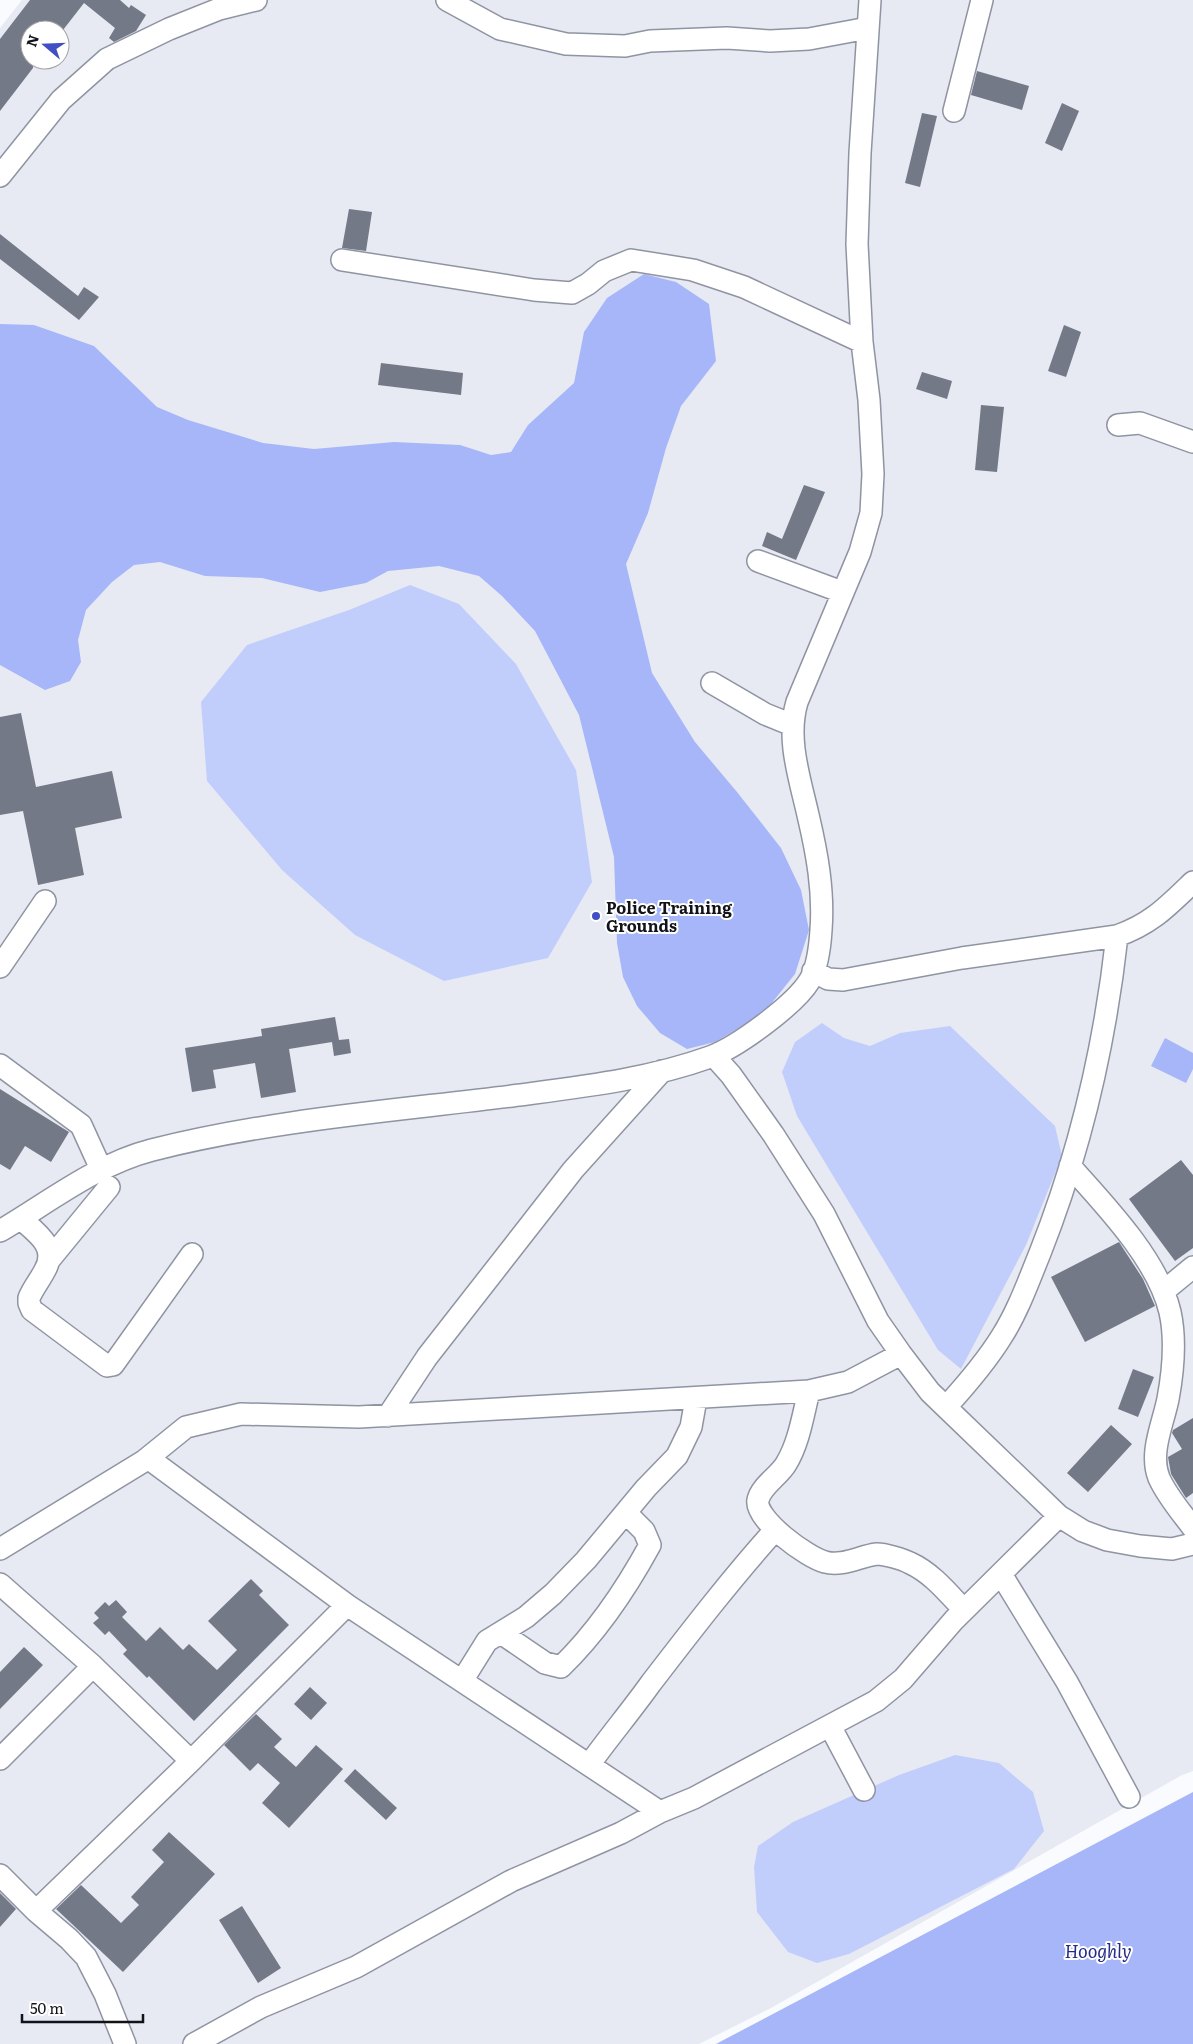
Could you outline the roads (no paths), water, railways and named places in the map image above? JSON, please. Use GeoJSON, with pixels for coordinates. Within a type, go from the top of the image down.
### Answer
{"type":"FeatureCollection","features":[{"type":"Feature","properties":{"kind":"street"},"geometry":{"type":"LineString","coordinates":[[0,176],[61,100],[107,60],[169,29],[219,9],[256,0]]}},
{"type":"Feature","properties":{"kind":"street"},"geometry":{"type":"LineString","coordinates":[[447,0],[500,29],[566,44],[625,46],[650,41],[727,38],[770,41],[809,38],[868,28]]}},
{"type":"Feature","properties":{"kind":"street"},"geometry":{"type":"LineString","coordinates":[[192,1254],[110,1367],[100,1363],[32,1310],[29,1303],[29,1298],[50,1259],[105,1178],[123,1159],[150,1150],[266,1126],[612,1083],[662,1071],[714,1056],[744,1038],[788,1005],[810,980],[820,946],[823,914],[818,861],[794,752],[792,725],[793,713],[800,693],[867,533],[873,494],[869,400],[862,342],[857,244],[858,195],[870,0]]}},
{"type":"Feature","properties":{"kind":"street"},"geometry":{"type":"LineString","coordinates":[[954,110],[982,0]]}},
{"type":"Feature","properties":{"kind":"street"},"geometry":{"type":"LineString","coordinates":[[342,260],[534,290],[572,293],[588,284],[604,271],[631,260],[692,270],[744,287],[862,342]]}},
{"type":"Feature","properties":{"kind":"street"},"geometry":{"type":"LineString","coordinates":[[1118,425],[1140,422],[1193,442]]}},
{"type":"Feature","properties":{"kind":"street"},"geometry":{"type":"LineString","coordinates":[[758,561],[842,592]]}},
{"type":"Feature","properties":{"kind":"street"},"geometry":{"type":"LineString","coordinates":[[712,683],[765,714],[792,725]]}},
{"type":"Feature","properties":{"kind":"street"},"geometry":{"type":"LineString","coordinates":[[813,971],[828,979],[843,980],[962,958],[1117,936],[1136,930],[1155,918],[1193,882]]}},
{"type":"Feature","properties":{"kind":"street"},"geometry":{"type":"LineString","coordinates":[[0,966],[45,901]]}},
{"type":"Feature","properties":{"kind":"street"},"geometry":{"type":"LineString","coordinates":[[946,1407],[979,1372],[1004,1334],[1032,1273],[1060,1203],[1092,1083],[1107,1012],[1117,936]]}},
{"type":"Feature","properties":{"kind":"street"},"geometry":{"type":"LineString","coordinates":[[714,1056],[731,1075],[774,1134],[819,1206],[874,1314],[930,1392],[1059,1516],[1083,1531],[1107,1540],[1140,1546],[1172,1549],[1193,1544]]}},
{"type":"Feature","properties":{"kind":"street"},"geometry":{"type":"LineString","coordinates":[[0,1065],[81,1125],[105,1178]]}},
{"type":"Feature","properties":{"kind":"street"},"geometry":{"type":"LineString","coordinates":[[388,1416],[427,1357],[573,1170],[662,1071]]}},
{"type":"Feature","properties":{"kind":"street"},"geometry":{"type":"LineString","coordinates":[[1070,1166],[1136,1243],[1164,1291],[1170,1313],[1172,1367],[1168,1399],[1156,1456],[1158,1477],[1193,1528]]}},
{"type":"Feature","properties":{"kind":"street"},"geometry":{"type":"LineString","coordinates":[[0,1231],[105,1178]]}},
{"type":"Feature","properties":{"kind":"street"},"geometry":{"type":"LineString","coordinates":[[21,1219],[45,1241],[50,1259]]}},
{"type":"Feature","properties":{"kind":"street"},"geometry":{"type":"LineString","coordinates":[[1164,1291],[1193,1267]]}},
{"type":"Feature","properties":{"kind":"street"},"geometry":{"type":"LineString","coordinates":[[0,1549],[148,1458],[186,1427],[241,1414],[388,1416],[809,1391],[848,1382],[901,1354]]}},
{"type":"Feature","properties":{"kind":"street"},"geometry":{"type":"LineString","coordinates":[[809,1391],[793,1450],[786,1465],[761,1493],[758,1500],[760,1511],[775,1530],[797,1547],[824,1562],[837,1564],[879,1554],[910,1563],[936,1580],[964,1610]]}},
{"type":"Feature","properties":{"kind":"street"},"geometry":{"type":"LineString","coordinates":[[462,1680],[487,1641],[526,1617],[554,1594],[646,1488],[677,1456],[691,1427],[696,1399]]}},
{"type":"Feature","properties":{"kind":"street"},"geometry":{"type":"LineString","coordinates":[[148,1458],[347,1605],[660,1812]]}},
{"type":"Feature","properties":{"kind":"street"},"geometry":{"type":"LineString","coordinates":[[501,1633],[544,1663],[560,1667],[574,1654],[616,1603],[650,1545],[644,1531],[626,1513]]}},
{"type":"Feature","properties":{"kind":"street"},"geometry":{"type":"LineString","coordinates":[[194,2044],[261,2008],[356,1967],[511,1881],[621,1833],[660,1812],[694,1798],[876,1701],[903,1679],[964,1610],[1059,1516]]}},
{"type":"Feature","properties":{"kind":"street"},"geometry":{"type":"LineString","coordinates":[[590,1765],[607,1739],[704,1613],[739,1569],[775,1530]]}},
{"type":"Feature","properties":{"kind":"street"},"geometry":{"type":"LineString","coordinates":[[1001,1574],[1055,1662],[1129,1797]]}},
{"type":"Feature","properties":{"kind":"street"},"geometry":{"type":"LineString","coordinates":[[0,1584],[93,1666],[191,1760]]}},
{"type":"Feature","properties":{"kind":"street"},"geometry":{"type":"LineString","coordinates":[[36,1911],[347,1605]]}},
{"type":"Feature","properties":{"kind":"street"},"geometry":{"type":"LineString","coordinates":[[0,1759],[93,1666]]}},
{"type":"Feature","properties":{"kind":"street"},"geometry":{"type":"LineString","coordinates":[[830,1726],[864,1790]]}},
{"type":"Feature","properties":{"kind":"street"},"geometry":{"type":"LineString","coordinates":[[0,1875],[86,1957],[105,1994],[124,2044]]}},
{"type":"Feature","properties":{"kind":"water"},"geometry":{"type":"Polygon","coordinates":[[[644,274],[676,282],[709,304],[716,361],[681,406],[666,448],[648,513],[626,564],[652,673],[695,742],[781,848],[801,890],[809,930],[795,974],[763,1014],[715,1042],[687,1049],[660,1033],[637,1006],[623,977],[617,943],[614,857],[579,715],[535,631],[502,596],[479,576],[439,566],[388,571],[366,583],[320,592],[262,578],[205,576],[160,562],[134,565],[112,582],[86,610],[78,640],[81,662],[70,681],[45,690],[0,665],[0,324],[34,325],[94,346],[157,407],[188,420],[263,443],[314,449],[394,442],[460,445],[491,455],[511,452],[528,425],[574,383],[584,332],[607,298],[644,274]]]}},
{"type":"Feature","properties":{"kind":"water"},"geometry":{"type":"Polygon","coordinates":[[[1165,1038],[1193,1053],[1193,1069],[1186,1083],[1151,1066],[1165,1038]]]}},
{"type":"Feature","properties":{"kind":"water","name":"Hooghly"},"geometry":{"type":"Polygon","coordinates":[[[1193,1792],[1193,2044],[716,2044],[1193,1792]]]}},
{"type":"Feature","properties":{"kind":"place","name":"Police Training Grounds"},"geometry":{"type":"Point","coordinates":[596,916]}}]}
